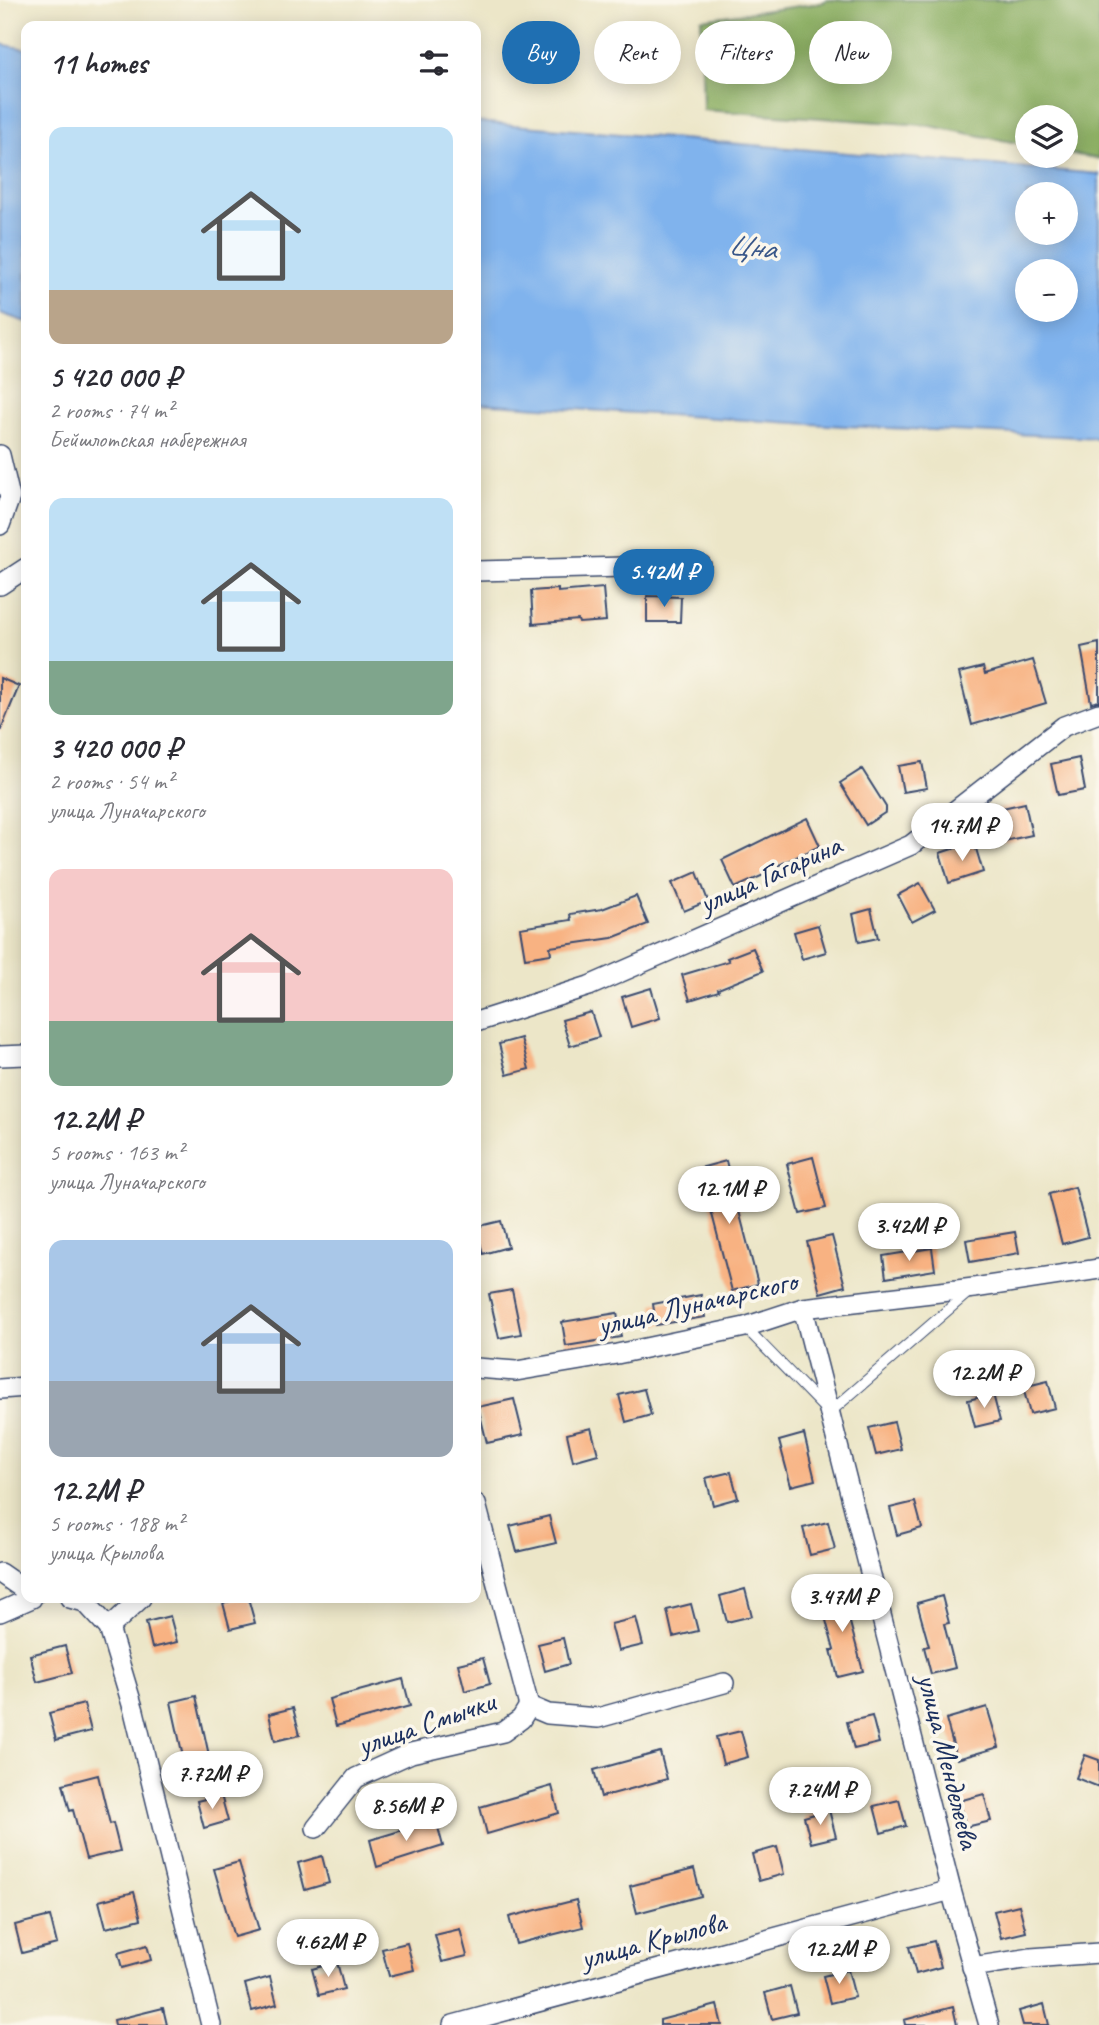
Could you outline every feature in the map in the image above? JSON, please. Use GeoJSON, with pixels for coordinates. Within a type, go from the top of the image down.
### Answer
{"type":"FeatureCollection","features":[{"type":"Feature","properties":{"kind":"street"},"geometry":{"type":"LineString","coordinates":[[0,455],[10,497],[0,525]]}},
{"type":"Feature","properties":{"kind":"street"},"geometry":{"type":"LineString","coordinates":[[481,570],[701,565]]}},
{"type":"Feature","properties":{"kind":"street"},"geometry":{"type":"LineString","coordinates":[[0,585],[21,571]]}},
{"type":"Feature","properties":{"kind":"street","name":"улица Гагарина"},"geometry":{"type":"LineString","coordinates":[[481,1020],[589,986],[911,845],[1065,726],[1099,713]]}},
{"type":"Feature","properties":{"kind":"street"},"geometry":{"type":"LineString","coordinates":[[0,1056],[21,1055]]}},
{"type":"Feature","properties":{"kind":"street","name":"улица Луначарского"},"geometry":{"type":"LineString","coordinates":[[481,1368],[516,1371],[617,1354],[745,1327],[803,1308],[974,1288],[1099,1269]]}},
{"type":"Feature","properties":{"kind":"street","name":"улица Менделеева"},"geometry":{"type":"LineString","coordinates":[[803,1308],[951,1891],[989,2025]]}},
{"type":"Feature","properties":{"kind":"street"},"geometry":{"type":"LineString","coordinates":[[0,1389],[21,1387]]}},
{"type":"Feature","properties":{"kind":"street","name":"улица Смычки"},"geometry":{"type":"LineString","coordinates":[[316,1828],[356,1778],[411,1753],[503,1732],[521,1719],[528,1706],[481,1523]]}},
{"type":"Feature","properties":{"kind":"street"},"geometry":{"type":"LineString","coordinates":[[0,1573],[21,1588]]}},
{"type":"Feature","properties":{"kind":"street"},"geometry":{"type":"LineString","coordinates":[[0,1612],[21,1603]]}},
{"type":"Feature","properties":{"kind":"street"},"geometry":{"type":"LineString","coordinates":[[86,1603],[109,1628],[134,1711],[211,2025]]}},
{"type":"Feature","properties":{"kind":"street"},"geometry":{"type":"LineString","coordinates":[[109,1628],[136,1603]]}},
{"type":"Feature","properties":{"kind":"street","name":"улица Смычки"},"geometry":{"type":"LineString","coordinates":[[528,1706],[548,1714],[598,1718],[724,1683]]}},
{"type":"Feature","properties":{"kind":"street","name":"улица Крылова"},"geometry":{"type":"LineString","coordinates":[[453,2025],[951,1891]]}},
{"type":"Feature","properties":{"kind":"street"},"geometry":{"type":"LineString","coordinates":[[972,1967],[1031,1958],[1099,1953]]}},
{"type":"Feature","properties":{"kind":"lane"},"geometry":{"type":"LineString","coordinates":[[745,1327],[829,1413],[974,1288]]}},
{"type":"Feature","properties":{"kind":"green space"},"geometry":{"type":"Polygon","coordinates":[[[827,0],[1099,0],[1099,159],[1078,155],[1078,105],[1015,105],[1015,143],[925,125],[703,110],[702,84],[795,84],[795,21],[701,19],[827,0]]]}},
{"type":"Feature","properties":{"kind":"water"},"geometry":{"type":"Polygon","coordinates":[[[0,44],[21,48],[21,320],[0,313],[0,44]]]}},
{"type":"Feature","properties":{"kind":"water","name":"Цна"},"geometry":{"type":"Polygon","coordinates":[[[481,122],[1099,174],[1099,438],[844,426],[481,403],[481,122]]]}},
{"type":"Feature","properties":{"kind":"building"},"geometry":{"type":"Polygon","coordinates":[[[603,588],[606,621],[579,623],[578,620],[533,624],[531,591],[558,589],[558,592],[603,588]]]}},
{"type":"Feature","properties":{"kind":"building"},"geometry":{"type":"Polygon","coordinates":[[[647,596],[681,597],[680,622],[647,622],[647,596]]]}},
{"type":"Feature","properties":{"kind":"building"},"geometry":{"type":"Polygon","coordinates":[[[1099,643],[1099,701],[1091,703],[1081,647],[1099,643]]]}},
{"type":"Feature","properties":{"kind":"building"},"geometry":{"type":"Polygon","coordinates":[[[1033,660],[1046,703],[972,725],[959,673],[983,667],[985,674],[1033,660]]]}},
{"type":"Feature","properties":{"kind":"building"},"geometry":{"type":"Polygon","coordinates":[[[0,678],[19,686],[0,732],[0,678]]]}},
{"type":"Feature","properties":{"kind":"building"},"geometry":{"type":"Polygon","coordinates":[[[1079,758],[1085,790],[1058,795],[1051,764],[1079,758]]]}},
{"type":"Feature","properties":{"kind":"building"},"geometry":{"type":"Polygon","coordinates":[[[922,762],[927,788],[903,792],[898,766],[922,762]]]}},
{"type":"Feature","properties":{"kind":"building"},"geometry":{"type":"Polygon","coordinates":[[[862,769],[886,807],[886,812],[866,825],[840,783],[862,769]]]}},
{"type":"Feature","properties":{"kind":"building"},"geometry":{"type":"Polygon","coordinates":[[[1025,803],[1032,835],[1004,841],[998,809],[1025,803]]]}},
{"type":"Feature","properties":{"kind":"building"},"geometry":{"type":"Polygon","coordinates":[[[807,818],[820,846],[735,888],[722,860],[807,818]]]}},
{"type":"Feature","properties":{"kind":"building"},"geometry":{"type":"Polygon","coordinates":[[[974,842],[983,872],[949,883],[940,853],[974,842]]]}},
{"type":"Feature","properties":{"kind":"building"},"geometry":{"type":"Polygon","coordinates":[[[697,872],[708,901],[684,911],[672,883],[697,872]]]}},
{"type":"Feature","properties":{"kind":"building"},"geometry":{"type":"Polygon","coordinates":[[[920,883],[935,910],[912,922],[898,895],[920,883]]]}},
{"type":"Feature","properties":{"kind":"building"},"geometry":{"type":"Polygon","coordinates":[[[636,896],[648,924],[612,938],[550,947],[551,954],[525,958],[520,928],[571,920],[570,914],[602,909],[636,896]]]}},
{"type":"Feature","properties":{"kind":"building"},"geometry":{"type":"Polygon","coordinates":[[[871,909],[878,938],[859,942],[853,914],[871,909]]]}},
{"type":"Feature","properties":{"kind":"building"},"geometry":{"type":"Polygon","coordinates":[[[818,925],[826,952],[802,959],[794,932],[818,925]]]}},
{"type":"Feature","properties":{"kind":"building"},"geometry":{"type":"Polygon","coordinates":[[[753,948],[763,971],[718,989],[719,991],[690,1000],[682,975],[729,961],[727,958],[753,948]]]}},
{"type":"Feature","properties":{"kind":"building"},"geometry":{"type":"Polygon","coordinates":[[[651,988],[660,1018],[631,1027],[622,997],[651,988]]]}},
{"type":"Feature","properties":{"kind":"building"},"geometry":{"type":"Polygon","coordinates":[[[591,1012],[599,1037],[570,1046],[562,1020],[591,1012]]]}},
{"type":"Feature","properties":{"kind":"building"},"geometry":{"type":"Polygon","coordinates":[[[521,1038],[529,1069],[507,1075],[499,1044],[521,1038]]]}},
{"type":"Feature","properties":{"kind":"building"},"geometry":{"type":"Polygon","coordinates":[[[813,1157],[826,1208],[800,1214],[787,1164],[813,1157]]]}},
{"type":"Feature","properties":{"kind":"building"},"geometry":{"type":"Polygon","coordinates":[[[726,1161],[758,1284],[732,1291],[700,1168],[726,1161]]]}},
{"type":"Feature","properties":{"kind":"building"},"geometry":{"type":"Polygon","coordinates":[[[1075,1187],[1088,1237],[1062,1244],[1049,1194],[1075,1187]]]}},
{"type":"Feature","properties":{"kind":"building"},"geometry":{"type":"Polygon","coordinates":[[[501,1221],[508,1247],[483,1254],[481,1226],[501,1221]]]}},
{"type":"Feature","properties":{"kind":"building"},"geometry":{"type":"Polygon","coordinates":[[[1015,1232],[1019,1253],[970,1262],[966,1240],[1015,1232]]]}},
{"type":"Feature","properties":{"kind":"building"},"geometry":{"type":"Polygon","coordinates":[[[832,1236],[845,1286],[820,1293],[807,1242],[832,1236]]]}},
{"type":"Feature","properties":{"kind":"building"},"geometry":{"type":"Polygon","coordinates":[[[932,1248],[935,1270],[886,1278],[883,1256],[932,1248]]]}},
{"type":"Feature","properties":{"kind":"building"},"geometry":{"type":"Polygon","coordinates":[[[512,1290],[521,1334],[499,1338],[489,1294],[512,1290]]]}},
{"type":"Feature","properties":{"kind":"building"},"geometry":{"type":"Polygon","coordinates":[[[701,1295],[705,1317],[656,1325],[653,1304],[701,1295]]]}},
{"type":"Feature","properties":{"kind":"building"},"geometry":{"type":"Polygon","coordinates":[[[617,1313],[621,1337],[566,1346],[562,1322],[617,1313]]]}},
{"type":"Feature","properties":{"kind":"building"},"geometry":{"type":"Polygon","coordinates":[[[1048,1381],[1055,1408],[1030,1414],[1023,1387],[1048,1381]]]}},
{"type":"Feature","properties":{"kind":"building"},"geometry":{"type":"Polygon","coordinates":[[[644,1389],[651,1415],[626,1422],[619,1395],[644,1389]]]}},
{"type":"Feature","properties":{"kind":"building"},"geometry":{"type":"Polygon","coordinates":[[[993,1394],[1000,1421],[975,1427],[968,1400],[993,1394]]]}},
{"type":"Feature","properties":{"kind":"building"},"geometry":{"type":"Polygon","coordinates":[[[514,1399],[523,1435],[487,1443],[481,1406],[514,1399]]]}},
{"type":"Feature","properties":{"kind":"building"},"geometry":{"type":"Polygon","coordinates":[[[894,1422],[901,1449],[876,1455],[869,1428],[894,1422]]]}},
{"type":"Feature","properties":{"kind":"building"},"geometry":{"type":"Polygon","coordinates":[[[591,1428],[598,1454],[573,1461],[567,1434],[591,1428]]]}},
{"type":"Feature","properties":{"kind":"building"},"geometry":{"type":"Polygon","coordinates":[[[804,1434],[815,1480],[791,1486],[779,1441],[804,1434]]]}},
{"type":"Feature","properties":{"kind":"building"},"geometry":{"type":"Polygon","coordinates":[[[731,1472],[738,1498],[713,1505],[706,1478],[731,1472]]]}},
{"type":"Feature","properties":{"kind":"building"},"geometry":{"type":"Polygon","coordinates":[[[915,1502],[922,1528],[897,1535],[890,1508],[915,1502]]]}},
{"type":"Feature","properties":{"kind":"building"},"geometry":{"type":"Polygon","coordinates":[[[549,1516],[556,1543],[517,1552],[510,1526],[549,1516]]]}},
{"type":"Feature","properties":{"kind":"building"},"geometry":{"type":"Polygon","coordinates":[[[828,1522],[835,1549],[810,1555],[803,1528],[828,1522]]]}},
{"type":"Feature","properties":{"kind":"building"},"geometry":{"type":"Polygon","coordinates":[[[745,1589],[752,1616],[727,1622],[720,1596],[745,1589]]]}},
{"type":"Feature","properties":{"kind":"building"},"geometry":{"type":"Polygon","coordinates":[[[845,1592],[863,1671],[838,1677],[820,1598],[845,1592]]]}},
{"type":"Feature","properties":{"kind":"building"},"geometry":{"type":"Polygon","coordinates":[[[942,1596],[949,1623],[944,1624],[955,1668],[931,1674],[924,1647],[929,1646],[917,1603],[942,1596]]]}},
{"type":"Feature","properties":{"kind":"building"},"geometry":{"type":"Polygon","coordinates":[[[223,1603],[249,1603],[255,1623],[230,1629],[223,1603]]]}},
{"type":"Feature","properties":{"kind":"building"},"geometry":{"type":"Polygon","coordinates":[[[691,1604],[698,1631],[673,1637],[667,1610],[691,1604]]]}},
{"type":"Feature","properties":{"kind":"building"},"geometry":{"type":"Polygon","coordinates":[[[170,1616],[177,1642],[152,1648],[146,1622],[170,1616]]]}},
{"type":"Feature","properties":{"kind":"building"},"geometry":{"type":"Polygon","coordinates":[[[636,1618],[643,1645],[618,1651],[611,1624],[636,1618]]]}},
{"type":"Feature","properties":{"kind":"building"},"geometry":{"type":"Polygon","coordinates":[[[563,1638],[569,1664],[545,1671],[538,1644],[563,1638]]]}},
{"type":"Feature","properties":{"kind":"building"},"geometry":{"type":"Polygon","coordinates":[[[65,1646],[72,1673],[37,1682],[30,1655],[65,1646]]]}},
{"type":"Feature","properties":{"kind":"building"},"geometry":{"type":"Polygon","coordinates":[[[483,1658],[490,1684],[465,1691],[458,1664],[483,1658]]]}},
{"type":"Feature","properties":{"kind":"building"},"geometry":{"type":"Polygon","coordinates":[[[403,1679],[410,1706],[336,1726],[329,1699],[403,1679]]]}},
{"type":"Feature","properties":{"kind":"building"},"geometry":{"type":"Polygon","coordinates":[[[196,1696],[210,1760],[185,1766],[171,1702],[196,1696]]]}},
{"type":"Feature","properties":{"kind":"building"},"geometry":{"type":"Polygon","coordinates":[[[84,1704],[91,1731],[56,1740],[49,1713],[84,1704]]]}},
{"type":"Feature","properties":{"kind":"building"},"geometry":{"type":"Polygon","coordinates":[[[987,1707],[999,1747],[957,1759],[946,1719],[987,1707]]]}},
{"type":"Feature","properties":{"kind":"building"},"geometry":{"type":"Polygon","coordinates":[[[293,1708],[300,1735],[275,1741],[269,1714],[293,1708]]]}},
{"type":"Feature","properties":{"kind":"building"},"geometry":{"type":"Polygon","coordinates":[[[872,1716],[879,1743],[854,1749],[847,1722],[872,1716]]]}},
{"type":"Feature","properties":{"kind":"building"},"geometry":{"type":"Polygon","coordinates":[[[741,1731],[748,1757],[723,1764],[716,1737],[741,1731]]]}},
{"type":"Feature","properties":{"kind":"building"},"geometry":{"type":"Polygon","coordinates":[[[660,1752],[667,1779],[601,1797],[594,1770],[660,1752]]]}},
{"type":"Feature","properties":{"kind":"building"},"geometry":{"type":"Polygon","coordinates":[[[1085,1755],[1099,1760],[1099,1787],[1076,1778],[1085,1755]]]}},
{"type":"Feature","properties":{"kind":"building"},"geometry":{"type":"Polygon","coordinates":[[[98,1775],[120,1851],[86,1859],[63,1784],[98,1775]]]}},
{"type":"Feature","properties":{"kind":"building"},"geometry":{"type":"Polygon","coordinates":[[[552,1786],[559,1813],[487,1834],[480,1807],[552,1786]]]}},
{"type":"Feature","properties":{"kind":"building"},"geometry":{"type":"Polygon","coordinates":[[[984,1794],[991,1821],[966,1827],[959,1801],[984,1794]]]}},
{"type":"Feature","properties":{"kind":"building"},"geometry":{"type":"Polygon","coordinates":[[[221,1795],[228,1821],[204,1828],[197,1801],[221,1795]]]}},
{"type":"Feature","properties":{"kind":"building"},"geometry":{"type":"Polygon","coordinates":[[[899,1800],[906,1826],[881,1833],[874,1806],[899,1800]]]}},
{"type":"Feature","properties":{"kind":"building"},"geometry":{"type":"Polygon","coordinates":[[[829,1810],[836,1837],[811,1843],[804,1817],[829,1810]]]}},
{"type":"Feature","properties":{"kind":"building"},"geometry":{"type":"Polygon","coordinates":[[[436,1820],[443,1846],[377,1867],[370,1840],[436,1820]]]}},
{"type":"Feature","properties":{"kind":"building"},"geometry":{"type":"Polygon","coordinates":[[[777,1847],[784,1874],[759,1881],[752,1854],[777,1847]]]}},
{"type":"Feature","properties":{"kind":"building"},"geometry":{"type":"Polygon","coordinates":[[[322,1856],[329,1883],[305,1890],[298,1863],[322,1856]]]}},
{"type":"Feature","properties":{"kind":"building"},"geometry":{"type":"Polygon","coordinates":[[[239,1862],[259,1930],[234,1937],[214,1869],[239,1862]]]}},
{"type":"Feature","properties":{"kind":"building"},"geometry":{"type":"Polygon","coordinates":[[[694,1869],[701,1896],[637,1913],[630,1886],[694,1869]]]}},
{"type":"Feature","properties":{"kind":"building"},"geometry":{"type":"Polygon","coordinates":[[[134,1892],[141,1919],[106,1928],[99,1901],[134,1892]]]}},
{"type":"Feature","properties":{"kind":"building"},"geometry":{"type":"Polygon","coordinates":[[[576,1900],[583,1927],[516,1944],[509,1917],[576,1900]]]}},
{"type":"Feature","properties":{"kind":"building"},"geometry":{"type":"Polygon","coordinates":[[[1019,1905],[1026,1932],[1001,1938],[994,1911],[1019,1905]]]}},
{"type":"Feature","properties":{"kind":"building"},"geometry":{"type":"Polygon","coordinates":[[[50,1916],[57,1944],[22,1953],[15,1925],[50,1916]]]}},
{"type":"Feature","properties":{"kind":"building"},"geometry":{"type":"Polygon","coordinates":[[[460,1929],[467,1956],[442,1962],[435,1935],[460,1929]]]}},
{"type":"Feature","properties":{"kind":"building"},"geometry":{"type":"Polygon","coordinates":[[[934,1941],[941,1967],[916,1974],[909,1947],[934,1941]]]}},
{"type":"Feature","properties":{"kind":"building"},"geometry":{"type":"Polygon","coordinates":[[[407,1943],[414,1970],[389,1976],[382,1949],[407,1943]]]}},
{"type":"Feature","properties":{"kind":"building"},"geometry":{"type":"Polygon","coordinates":[[[147,1945],[151,1960],[122,1968],[118,1953],[147,1945]]]}},
{"type":"Feature","properties":{"kind":"building"},"geometry":{"type":"Polygon","coordinates":[[[337,1962],[344,1989],[319,1995],[312,1969],[337,1962]]]}},
{"type":"Feature","properties":{"kind":"building"},"geometry":{"type":"Polygon","coordinates":[[[848,1970],[855,1997],[830,2003],[823,1976],[848,1970]]]}},
{"type":"Feature","properties":{"kind":"building"},"geometry":{"type":"Polygon","coordinates":[[[270,1977],[277,2004],[252,2011],[245,1984],[270,1977]]]}},
{"type":"Feature","properties":{"kind":"building"},"geometry":{"type":"Polygon","coordinates":[[[790,1986],[797,2013],[772,2019],[765,1993],[790,1986]]]}},
{"type":"Feature","properties":{"kind":"building"},"geometry":{"type":"Polygon","coordinates":[[[1044,2004],[1049,2025],[1023,2025],[1019,2011],[1044,2004]]]}},
{"type":"Feature","properties":{"kind":"building"},"geometry":{"type":"Polygon","coordinates":[[[717,2005],[722,2025],[660,2025],[660,2020],[717,2005]]]}},
{"type":"Feature","properties":{"kind":"building"},"geometry":{"type":"Polygon","coordinates":[[[953,2007],[957,2025],[905,2025],[904,2020],[953,2007]]]}},
{"type":"Feature","properties":{"kind":"building"},"geometry":{"type":"Polygon","coordinates":[[[163,2008],[167,2025],[115,2025],[114,2020],[163,2008]]]}}]}
